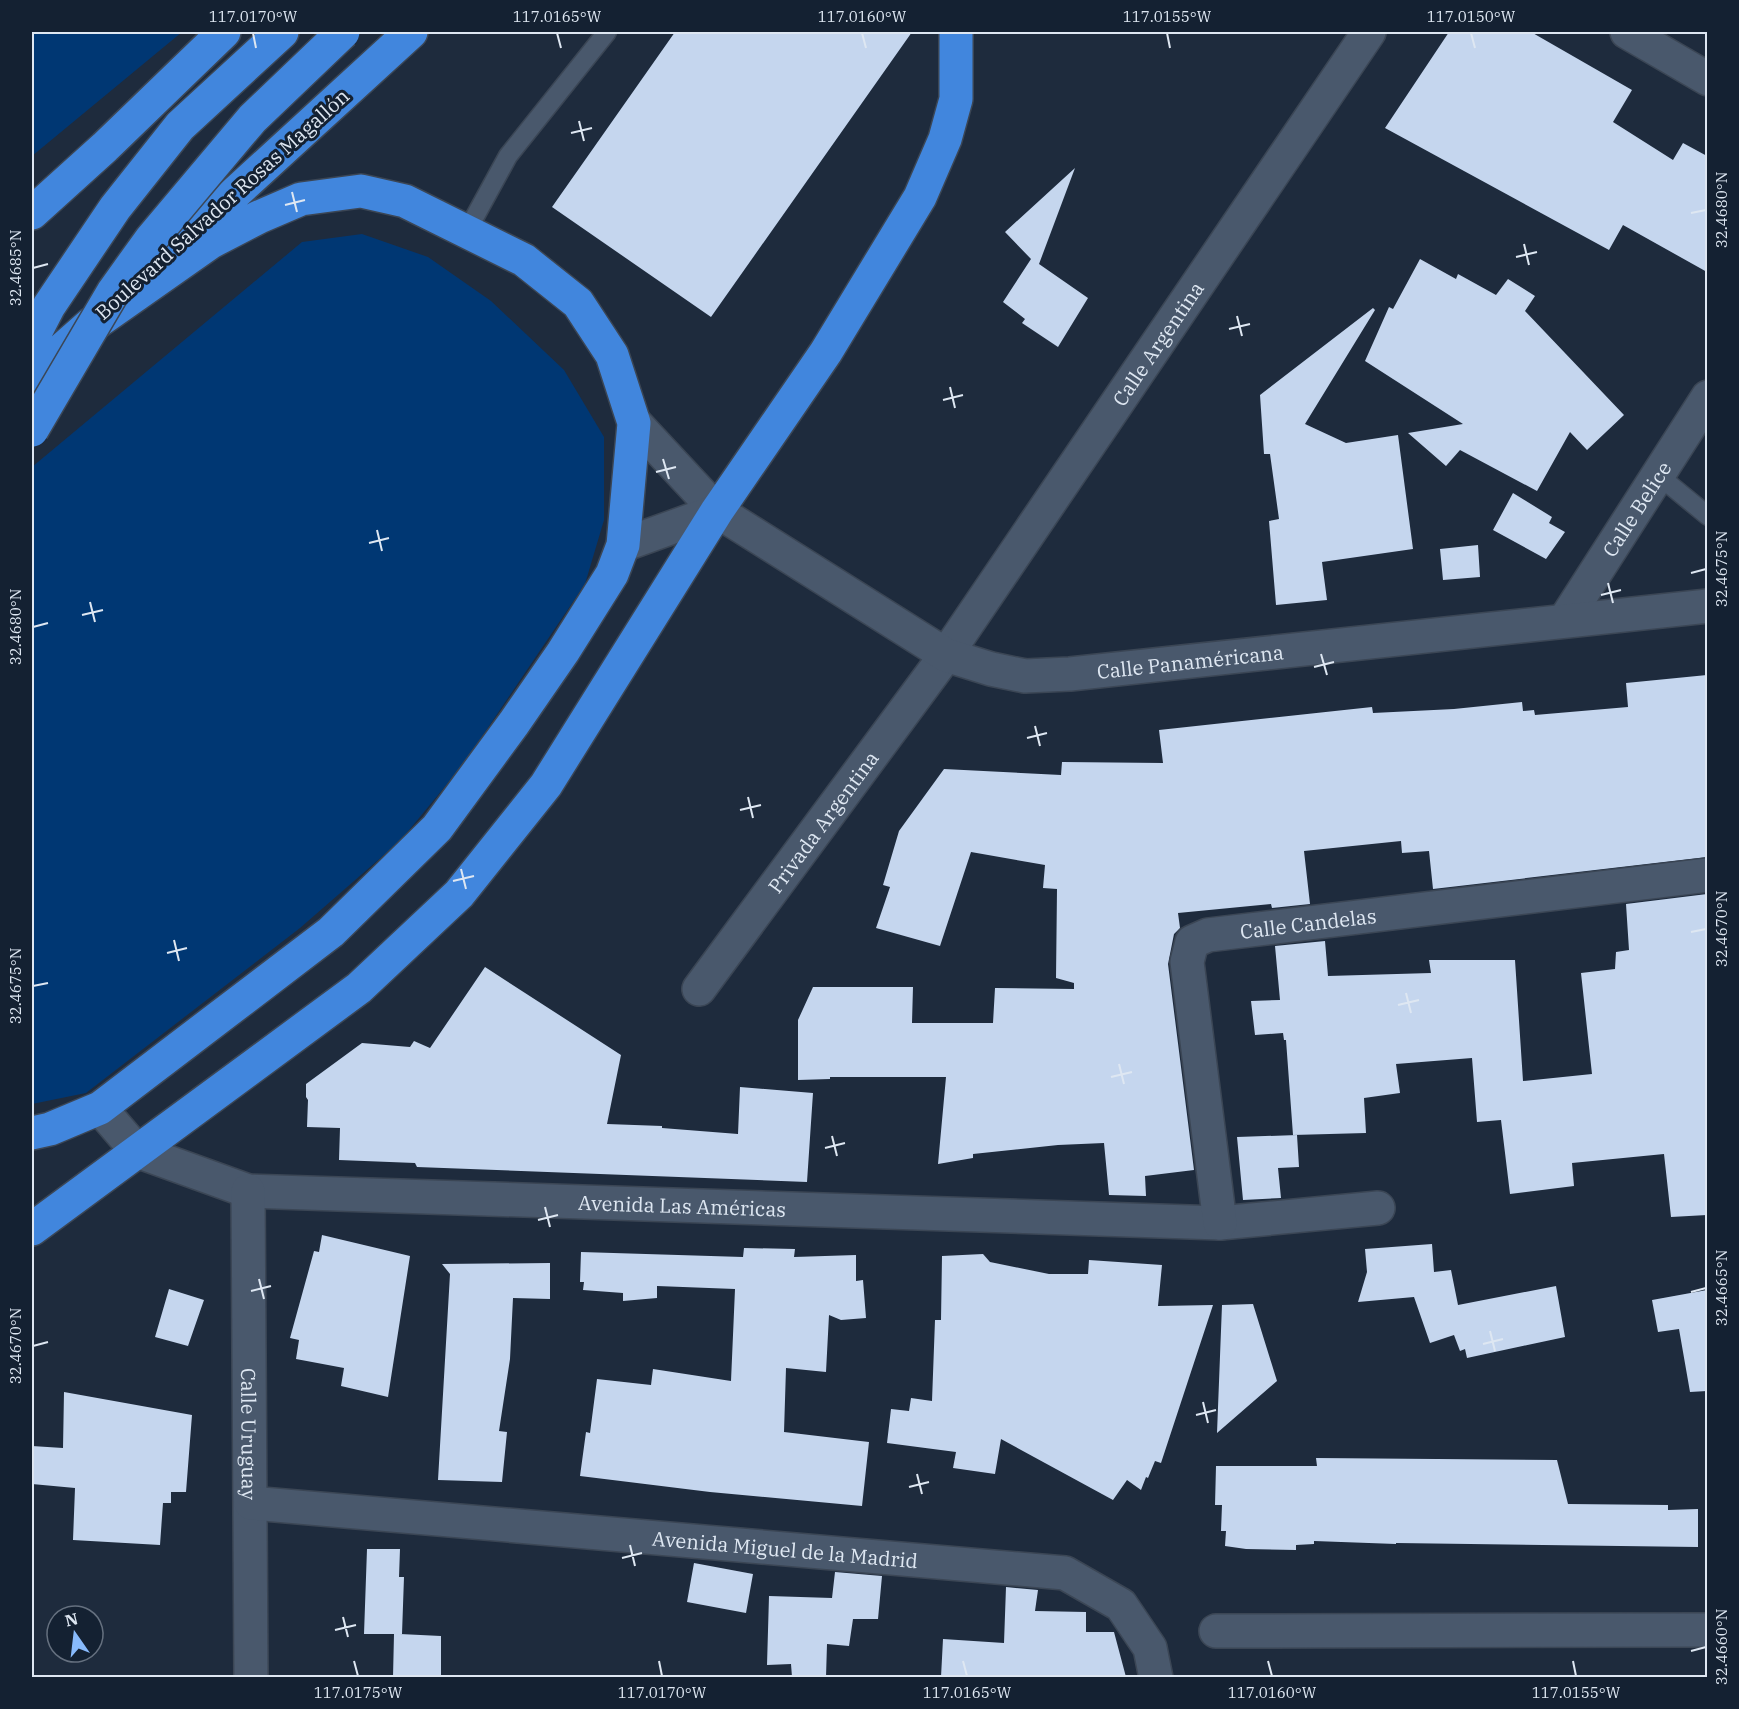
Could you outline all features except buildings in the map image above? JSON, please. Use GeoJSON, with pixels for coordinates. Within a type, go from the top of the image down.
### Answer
{"type":"FeatureCollection","features":[{"type":"Feature","properties":{"kind":"highway"},"geometry":{"type":"LineString","coordinates":[[32,213],[105,147],[224,32]]}},
{"type":"Feature","properties":{"kind":"highway"},"geometry":{"type":"LineString","coordinates":[[32,339],[49,306],[115,208],[180,126],[282,32]]}},
{"type":"Feature","properties":{"kind":"highway"},"geometry":{"type":"LineString","coordinates":[[32,430],[112,292],[151,239],[252,119],[343,32]]}},
{"type":"Feature","properties":{"kind":"highway","name":"Boulevard Salvador Rosas Magallón"},"geometry":{"type":"LineString","coordinates":[[32,376],[411,32]]}},
{"type":"Feature","properties":{"kind":"highway"},"geometry":{"type":"LineString","coordinates":[[32,1229],[359,988],[459,894],[546,785],[717,511],[826,352],[920,197],[945,139],[956,99],[956,32]]}},
{"type":"Feature","properties":{"kind":"highway"},"geometry":{"type":"LineString","coordinates":[[32,1133],[51,1129],[100,1108],[331,932],[437,828],[563,652],[612,574],[623,545],[634,422],[612,355],[578,303],[524,260],[405,201],[361,191],[301,199],[259,217],[211,242],[79,335]]}},
{"type":"Feature","properties":{"kind":"street","name":"Calle Argentina"},"geometry":{"type":"LineString","coordinates":[[946,655],[1369,32]]}},
{"type":"Feature","properties":{"kind":"street"},"geometry":{"type":"LineString","coordinates":[[1627,32],[1707,79]]}},
{"type":"Feature","properties":{"kind":"street","name":"Calle Belice"},"geometry":{"type":"LineString","coordinates":[[1565,620],[1707,397]]}},
{"type":"Feature","properties":{"kind":"street","name":"Calle Panaméricana"},"geometry":{"type":"LineString","coordinates":[[634,422],[717,511],[946,655],[991,669],[1025,676],[1070,674],[1707,606]]}},
{"type":"Feature","properties":{"kind":"street"},"geometry":{"type":"LineString","coordinates":[[623,545],[717,511]]}},
{"type":"Feature","properties":{"kind":"street","name":"Privada Argentina"},"geometry":{"type":"LineString","coordinates":[[699,988],[946,655]]}},
{"type":"Feature","properties":{"kind":"street","name":"Calle Candelas"},"geometry":{"type":"LineString","coordinates":[[1220,1223],[1187,962],[1192,942],[1208,935],[1707,875]]}},
{"type":"Feature","properties":{"kind":"street","name":"Avenida Las Américas"},"geometry":{"type":"LineString","coordinates":[[100,1108],[137,1151],[248,1191],[1220,1223],[1378,1208]]}},
{"type":"Feature","properties":{"kind":"street","name":"Calle Uruguay"},"geometry":{"type":"LineString","coordinates":[[248,1191],[251,1677]]}},
{"type":"Feature","properties":{"kind":"street","name":"Avenida Miguel de la Madrid"},"geometry":{"type":"LineString","coordinates":[[251,1503],[1065,1573],[1121,1605],[1150,1648],[1156,1677]]}},
{"type":"Feature","properties":{"kind":"street"},"geometry":{"type":"LineString","coordinates":[[1216,1632],[1707,1630]]}},
{"type":"Feature","properties":{"kind":"lane"},"geometry":{"type":"LineString","coordinates":[[467,231],[508,156],[607,32]]}},
{"type":"Feature","properties":{"kind":"lane"},"geometry":{"type":"LineString","coordinates":[[1658,475],[1707,516]]}},
{"type":"Feature","properties":{"kind":"shaded area"},"geometry":{"type":"Polygon","coordinates":[[[32,32],[182,32],[32,156],[32,32]]]}},
{"type":"Feature","properties":{"kind":"shaded area"},"geometry":{"type":"Polygon","coordinates":[[[362,234],[428,257],[491,301],[564,370],[604,437],[604,520],[585,584],[462,766],[400,841],[300,928],[86,1093],[32,1104],[32,467],[302,242],[362,234]]]}}]}
